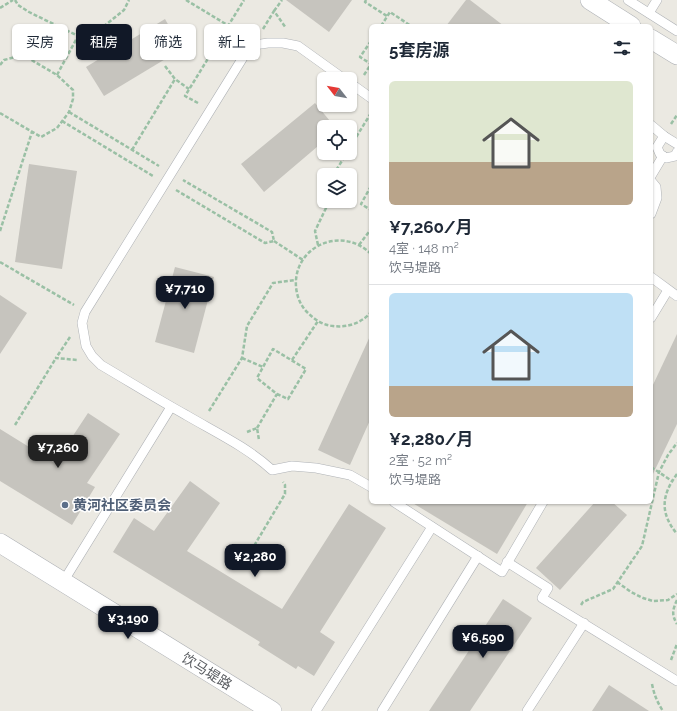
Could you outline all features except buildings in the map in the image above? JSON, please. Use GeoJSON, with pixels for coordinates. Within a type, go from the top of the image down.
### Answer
{"type":"FeatureCollection","features":[{"type":"Feature","properties":{"kind":"street"},"geometry":{"type":"LineString","coordinates":[[590,0],[628,24]]}},
{"type":"Feature","properties":{"kind":"street"},"geometry":{"type":"LineString","coordinates":[[653,40],[677,55]]}},
{"type":"Feature","properties":{"kind":"street","name":"饮马堤路"},"geometry":{"type":"LineString","coordinates":[[0,543],[272,711]]}},
{"type":"Feature","properties":{"kind":"lane"},"geometry":{"type":"LineString","coordinates":[[628,0],[677,31]]}},
{"type":"Feature","properties":{"kind":"lane"},"geometry":{"type":"LineString","coordinates":[[649,13],[657,0]]}},
{"type":"Feature","properties":{"kind":"lane"},"geometry":{"type":"LineString","coordinates":[[260,44],[283,43],[298,46],[334,72]]}},
{"type":"Feature","properties":{"kind":"lane"},"geometry":{"type":"LineString","coordinates":[[241,60],[86,312],[82,323],[86,346],[92,356],[101,365],[171,407],[229,439],[272,470],[292,466],[324,469],[350,474],[369,486]]}},
{"type":"Feature","properties":{"kind":"lane"},"geometry":{"type":"LineString","coordinates":[[357,88],[369,97]]}},
{"type":"Feature","properties":{"kind":"lane"},"geometry":{"type":"LineString","coordinates":[[653,127],[677,144]]}},
{"type":"Feature","properties":{"kind":"lane"},"geometry":{"type":"LineString","coordinates":[[664,136],[657,147],[660,154],[666,158],[675,156],[677,152]]}},
{"type":"Feature","properties":{"kind":"lane"},"geometry":{"type":"LineString","coordinates":[[653,173],[663,156]]}},
{"type":"Feature","properties":{"kind":"lane"},"geometry":{"type":"LineString","coordinates":[[653,183],[656,187],[657,198],[653,209]]}},
{"type":"Feature","properties":{"kind":"lane"},"geometry":{"type":"LineString","coordinates":[[653,279],[677,296]]}},
{"type":"Feature","properties":{"kind":"lane"},"geometry":{"type":"LineString","coordinates":[[653,315],[668,290]]}},
{"type":"Feature","properties":{"kind":"lane"},"geometry":{"type":"LineString","coordinates":[[63,582],[171,407]]}},
{"type":"Feature","properties":{"kind":"lane"},"geometry":{"type":"LineString","coordinates":[[397,504],[502,572],[542,504]]}},
{"type":"Feature","properties":{"kind":"lane"},"geometry":{"type":"LineString","coordinates":[[316,711],[432,527]]}},
{"type":"Feature","properties":{"kind":"lane"},"geometry":{"type":"LineString","coordinates":[[382,711],[478,556]]}},
{"type":"Feature","properties":{"kind":"lane"},"geometry":{"type":"LineString","coordinates":[[507,562],[548,588],[542,598],[677,680]]}},
{"type":"Feature","properties":{"kind":"lane"},"geometry":{"type":"LineString","coordinates":[[527,711],[584,623]]}},
{"type":"Feature","properties":{"kind":"path"},"geometry":{"type":"LineString","coordinates":[[0,8],[14,0],[18,6],[76,35]]}},
{"type":"Feature","properties":{"kind":"path"},"geometry":{"type":"LineString","coordinates":[[107,24],[124,10],[129,0]]}},
{"type":"Feature","properties":{"kind":"path"},"geometry":{"type":"LineString","coordinates":[[186,0],[226,24]]}},
{"type":"Feature","properties":{"kind":"path"},"geometry":{"type":"LineString","coordinates":[[229,24],[244,0]]}},
{"type":"Feature","properties":{"kind":"path"},"geometry":{"type":"LineString","coordinates":[[274,11],[282,0]]}},
{"type":"Feature","properties":{"kind":"path"},"geometry":{"type":"LineString","coordinates":[[366,0],[365,2],[387,16]]}},
{"type":"Feature","properties":{"kind":"path"},"geometry":{"type":"LineString","coordinates":[[382,24],[390,12],[408,24]]}},
{"type":"Feature","properties":{"kind":"path"},"geometry":{"type":"LineString","coordinates":[[57,74],[76,40]]}},
{"type":"Feature","properties":{"kind":"path"},"geometry":{"type":"LineString","coordinates":[[369,44],[360,57],[369,63]]}},
{"type":"Feature","properties":{"kind":"path"},"geometry":{"type":"LineString","coordinates":[[0,65],[4,60],[23,55],[57,74],[73,90],[73,99],[69,112],[57,128],[41,137],[0,113]]}},
{"type":"Feature","properties":{"kind":"path"},"geometry":{"type":"LineString","coordinates":[[207,60],[185,96],[210,111]]}},
{"type":"Feature","properties":{"kind":"path"},"geometry":{"type":"LineString","coordinates":[[165,66],[175,79],[189,89]]}},
{"type":"Feature","properties":{"kind":"path"},"geometry":{"type":"LineString","coordinates":[[132,150],[175,79]]}},
{"type":"Feature","properties":{"kind":"path"},"geometry":{"type":"LineString","coordinates":[[357,136],[369,116]]}},
{"type":"Feature","properties":{"kind":"path"},"geometry":{"type":"LineString","coordinates":[[0,231],[32,132]]}},
{"type":"Feature","properties":{"kind":"path"},"geometry":{"type":"LineString","coordinates":[[369,190],[361,204],[369,209]]}},
{"type":"Feature","properties":{"kind":"path"},"geometry":{"type":"LineString","coordinates":[[318,246],[315,231],[326,208]]}},
{"type":"Feature","properties":{"kind":"path"},"geometry":{"type":"LineString","coordinates":[[359,245],[369,232]]}},
{"type":"Feature","properties":{"kind":"path"},"geometry":{"type":"LineString","coordinates":[[274,241],[303,260]]}},
{"type":"Feature","properties":{"kind":"path"},"geometry":{"type":"LineString","coordinates":[[369,252],[359,245],[346,241],[332,241],[318,246],[307,254],[303,260],[296,280],[297,294],[303,308],[313,318],[326,325],[340,327],[355,324],[369,314]]}},
{"type":"Feature","properties":{"kind":"path"},"geometry":{"type":"LineString","coordinates":[[0,262],[86,312]]}},
{"type":"Feature","properties":{"kind":"path"},"geometry":{"type":"LineString","coordinates":[[202,424],[242,358],[247,326],[273,282],[296,280]]}},
{"type":"Feature","properties":{"kind":"path"},"geometry":{"type":"LineString","coordinates":[[292,360],[318,321]]}},
{"type":"Feature","properties":{"kind":"path"},"geometry":{"type":"LineString","coordinates":[[273,349],[306,369],[288,399],[277,394],[257,378],[263,367],[273,349]]}},
{"type":"Feature","properties":{"kind":"path"},"geometry":{"type":"LineString","coordinates":[[15,425],[56,358]]}},
{"type":"Feature","properties":{"kind":"path"},"geometry":{"type":"LineString","coordinates":[[242,358],[263,367]]}},
{"type":"Feature","properties":{"kind":"path"},"geometry":{"type":"LineString","coordinates":[[257,428],[277,394]]}},
{"type":"Feature","properties":{"kind":"path"},"geometry":{"type":"LineString","coordinates":[[653,498],[659,472],[668,455],[677,443]]}},
{"type":"Feature","properties":{"kind":"path"},"geometry":{"type":"LineString","coordinates":[[653,469],[672,481]]}},
{"type":"Feature","properties":{"kind":"path"},"geometry":{"type":"LineString","coordinates":[[245,561],[286,494],[285,485],[272,470]]}},
{"type":"Feature","properties":{"kind":"path"},"geometry":{"type":"LineString","coordinates":[[677,474],[669,485],[665,498],[665,512],[670,525],[677,534]]}},
{"type":"Feature","properties":{"kind":"path"},"geometry":{"type":"LineString","coordinates":[[574,618],[583,602],[613,589],[642,546],[652,504]]}},
{"type":"Feature","properties":{"kind":"path"},"geometry":{"type":"LineString","coordinates":[[617,582],[631,592],[653,601],[668,600],[677,594]]}},
{"type":"Feature","properties":{"kind":"path"},"geometry":{"type":"LineString","coordinates":[[677,600],[672,609],[677,624]]}},
{"type":"Feature","properties":{"kind":"path"},"geometry":{"type":"LineString","coordinates":[[651,665],[654,693],[659,706],[663,711]]}},
{"type":"Feature","properties":{"kind":"place","name":"黄河社区委员会"},"geometry":{"type":"Point","coordinates":[65,505]}}]}
